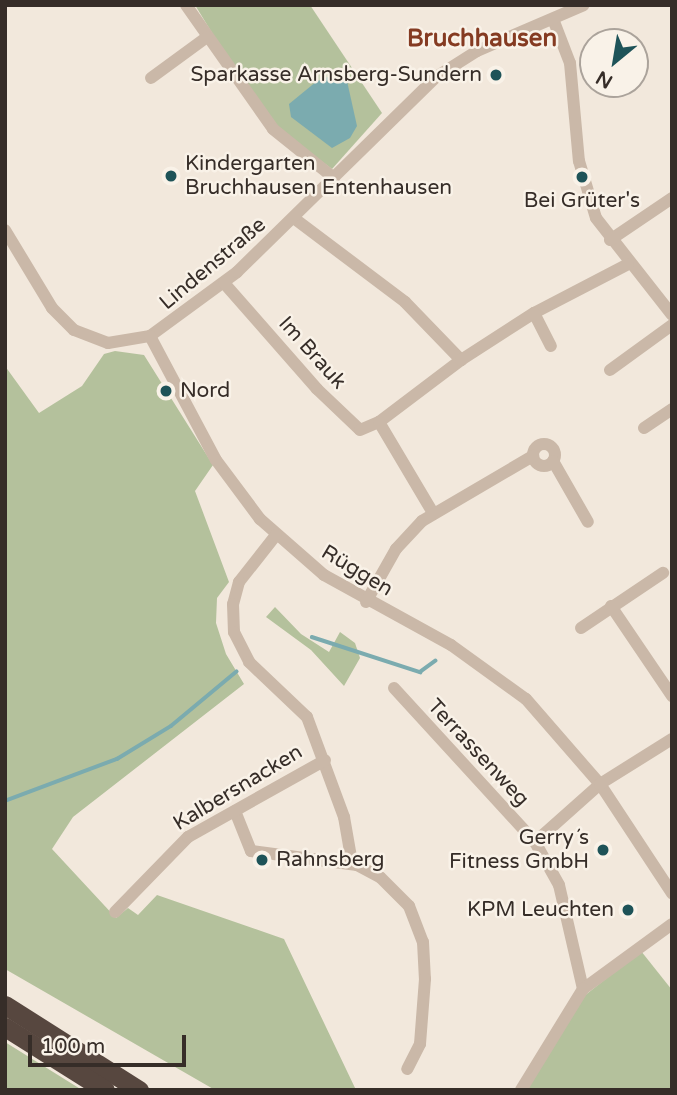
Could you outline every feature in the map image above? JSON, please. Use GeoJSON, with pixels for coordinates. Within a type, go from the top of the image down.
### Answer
{"type":"FeatureCollection","features":[{"type":"Feature","properties":{"kind":"highway"},"geometry":{"type":"LineString","coordinates":[[5,1005],[139,1090]]}},
{"type":"Feature","properties":{"kind":"highway"},"geometry":{"type":"LineString","coordinates":[[5,1027],[105,1090]]}},
{"type":"Feature","properties":{"kind":"street"},"geometry":{"type":"LineString","coordinates":[[186,5],[273,129],[334,178]]}},
{"type":"Feature","properties":{"kind":"street","name":"Lindenstraße"},"geometry":{"type":"LineString","coordinates":[[5,230],[52,308],[74,330],[108,343],[150,336],[224,283],[295,219],[436,77],[477,51],[584,5]]}},
{"type":"Feature","properties":{"kind":"street"},"geometry":{"type":"LineString","coordinates":[[553,19],[575,87],[582,177],[596,218],[628,264],[672,314]]}},
{"type":"Feature","properties":{"kind":"street"},"geometry":{"type":"LineString","coordinates":[[151,78],[207,37]]}},
{"type":"Feature","properties":{"kind":"street"},"geometry":{"type":"LineString","coordinates":[[610,240],[672,198]]}},
{"type":"Feature","properties":{"kind":"street"},"geometry":{"type":"LineString","coordinates":[[295,219],[405,302],[461,360]]}},
{"type":"Feature","properties":{"kind":"street"},"geometry":{"type":"LineString","coordinates":[[433,513],[379,422],[461,360],[534,313],[628,264]]}},
{"type":"Feature","properties":{"kind":"street","name":"Im Brauk"},"geometry":{"type":"LineString","coordinates":[[224,283],[355,427],[366,430],[379,422]]}},
{"type":"Feature","properties":{"kind":"street"},"geometry":{"type":"LineString","coordinates":[[534,313],[551,346]]}},
{"type":"Feature","properties":{"kind":"street"},"geometry":{"type":"LineString","coordinates":[[610,370],[672,325]]}},
{"type":"Feature","properties":{"kind":"street","name":"Rüggen"},"geometry":{"type":"LineString","coordinates":[[150,336],[229,481],[276,536],[309,565],[366,602],[451,645],[503,679],[548,720],[600,784],[672,893]]}},
{"type":"Feature","properties":{"kind":"street"},"geometry":{"type":"LineString","coordinates":[[644,428],[672,409]]}},
{"type":"Feature","properties":{"kind":"street"},"geometry":{"type":"LineString","coordinates":[[366,602],[396,549],[433,513],[533,456],[537,446],[547,444],[553,449],[553,461],[588,522]]}},
{"type":"Feature","properties":{"kind":"street","name":"Kalbersnacken"},"geometry":{"type":"LineString","coordinates":[[276,536],[239,582],[233,604],[234,632],[249,662],[302,709],[344,817],[352,863]]}},
{"type":"Feature","properties":{"kind":"street"},"geometry":{"type":"LineString","coordinates":[[581,628],[663,573]]}},
{"type":"Feature","properties":{"kind":"street"},"geometry":{"type":"LineString","coordinates":[[611,606],[672,696]]}},
{"type":"Feature","properties":{"kind":"street","name":"Terrassenweg"},"geometry":{"type":"LineString","coordinates":[[394,688],[415,716],[535,842],[559,885],[583,989]]}},
{"type":"Feature","properties":{"kind":"street"},"geometry":{"type":"LineString","coordinates":[[535,842],[600,784],[672,739]]}},
{"type":"Feature","properties":{"kind":"street","name":"Kalbersnacken"},"geometry":{"type":"LineString","coordinates":[[116,912],[183,841],[324,760]]}},
{"type":"Feature","properties":{"kind":"street"},"geometry":{"type":"LineString","coordinates":[[235,811],[251,851],[352,863],[380,877],[403,898],[423,942],[422,1027],[417,1054],[407,1069]]}},
{"type":"Feature","properties":{"kind":"street"},"geometry":{"type":"LineString","coordinates":[[521,1090],[583,989],[672,924]]}},
{"type":"Feature","properties":{"kind":"green space"},"geometry":{"type":"Polygon","coordinates":[[[195,5],[310,5],[382,113],[332,169],[264,118],[195,5]]]}},
{"type":"Feature","properties":{"kind":"green space"},"geometry":{"type":"Polygon","coordinates":[[[115,351],[144,355],[213,465],[195,491],[229,582],[217,598],[216,623],[226,654],[244,684],[73,817],[52,849],[116,918],[128,908],[138,915],[157,895],[284,939],[356,1090],[215,1090],[5,969],[5,366],[39,413],[82,386],[104,354],[115,351]]]}},
{"type":"Feature","properties":{"kind":"green space"},"geometry":{"type":"Polygon","coordinates":[[[275,607],[301,634],[329,652],[340,632],[355,643],[360,658],[344,686],[311,650],[266,617],[275,607]]]}},
{"type":"Feature","properties":{"kind":"green space"},"geometry":{"type":"Polygon","coordinates":[[[641,951],[672,990],[672,1090],[525,1090],[574,1004],[641,951]]]}},
{"type":"Feature","properties":{"kind":"green space"},"geometry":{"type":"Polygon","coordinates":[[[5,1042],[82,1090],[5,1090],[5,1042]]]}},
{"type":"Feature","properties":{"kind":"water"},"geometry":{"type":"Polygon","coordinates":[[[336,74],[347,81],[357,126],[350,138],[332,148],[291,117],[289,104],[317,81],[336,74]]]}},
{"type":"Feature","properties":{"kind":"waterway"},"geometry":{"type":"LineString","coordinates":[[312,637],[420,672],[435,661]]}},
{"type":"Feature","properties":{"kind":"waterway"},"geometry":{"type":"LineString","coordinates":[[5,801],[117,759],[171,726],[236,672]]}},
{"type":"Feature","properties":{"kind":"place","name":"Sparkasse Arnsberg-Sundern"},"geometry":{"type":"Point","coordinates":[496,75]}},
{"type":"Feature","properties":{"kind":"place","name":"Kindergarten Bruchhausen Entenhausen"},"geometry":{"type":"Point","coordinates":[171,176]}},
{"type":"Feature","properties":{"kind":"place","name":"Bei Grüter's"},"geometry":{"type":"Point","coordinates":[582,177]}},
{"type":"Feature","properties":{"kind":"place","name":"Nord"},"geometry":{"type":"Point","coordinates":[166,391]}},
{"type":"Feature","properties":{"kind":"place","name":"Gerry´s Fitness GmbH"},"geometry":{"type":"Point","coordinates":[603,850]}},
{"type":"Feature","properties":{"kind":"place","name":"Rahnsberg"},"geometry":{"type":"Point","coordinates":[262,860]}},
{"type":"Feature","properties":{"kind":"place","name":"KPM Leuchten"},"geometry":{"type":"Point","coordinates":[628,910]}},
{"type":"Feature","properties":{"kind":"district","name":"Bruchhausen"},"geometry":{"type":"Point","coordinates":[482,39]}}]}
